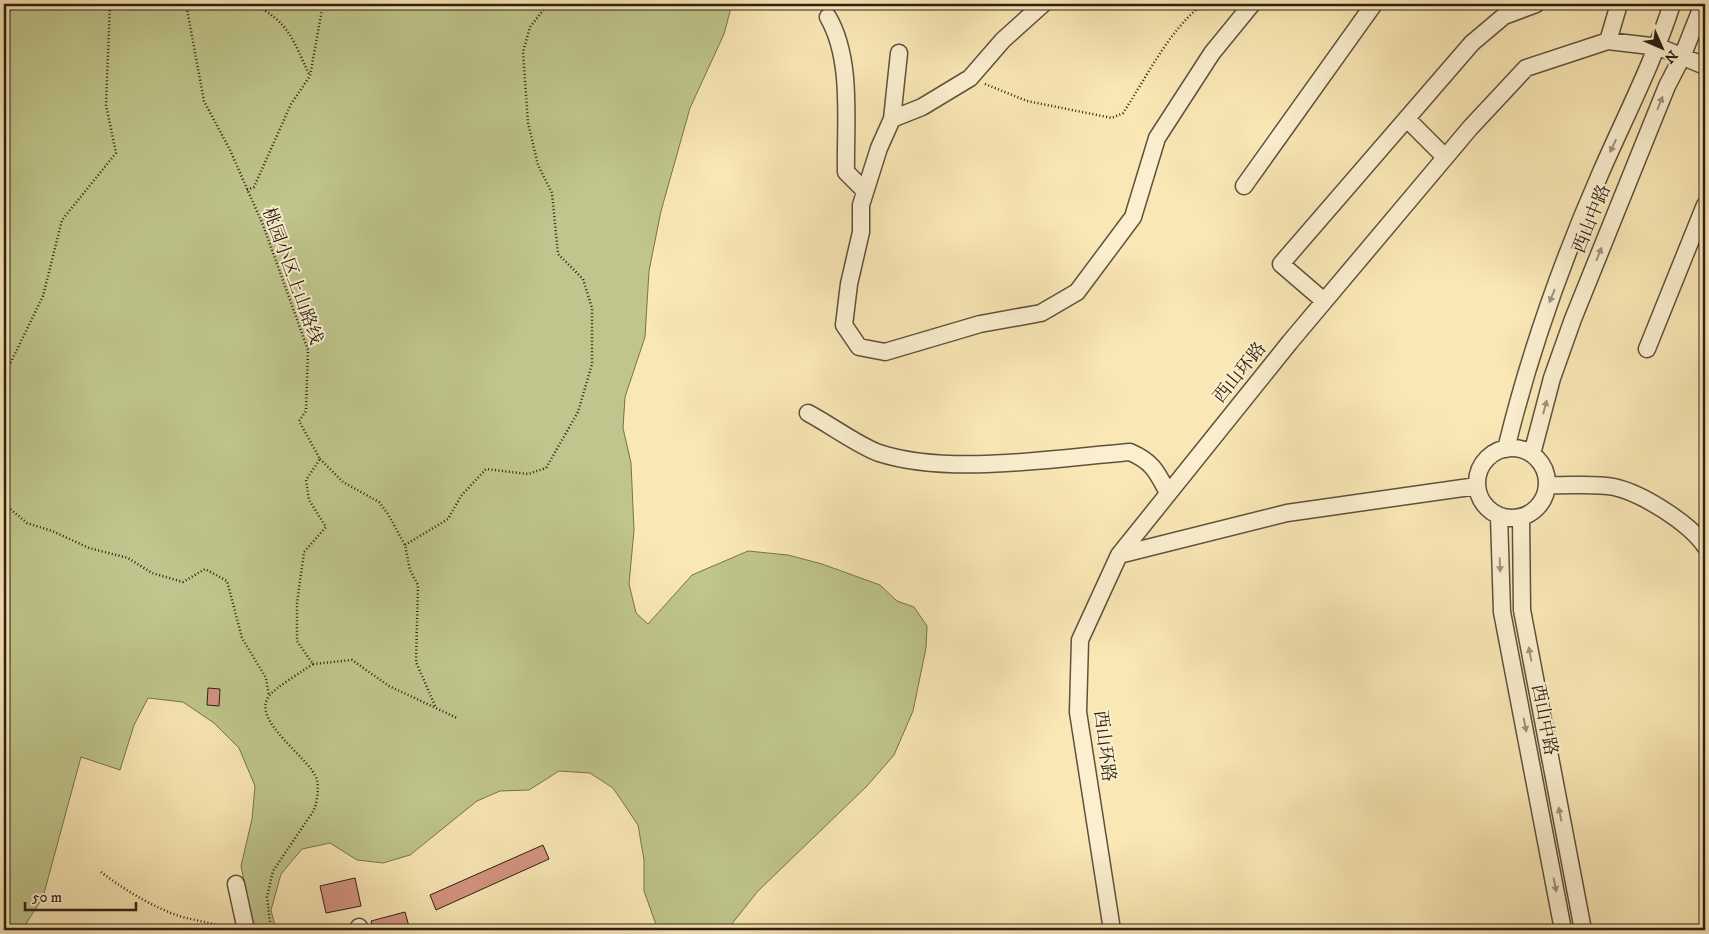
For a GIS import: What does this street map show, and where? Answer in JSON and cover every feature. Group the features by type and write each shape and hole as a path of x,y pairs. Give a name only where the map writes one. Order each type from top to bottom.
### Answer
{"street":[{"path":"892,119 922,107 970,78 1003,40 1043,4"},
{"path":"899,53 892,119 879,148 861,205 861,232 849,284 844,325 859,347 885,352 980,324 1041,313 1077,292 1133,217 1157,138 1212,53 1252,4"},
{"path":"1244,186 1374,4"},
{"path":"1324,301 1281,264 1472,43 1504,16 1536,4"},
{"path":"1608,41 1619,4"},
{"name":"西山中路","path":"1506,448 1521,387 1544,317 1601,173 1658,47 1672,4"},
{"name":"西山中路","path":"1532,454 1552,378 1573,319 1667,86 1682,56 1703,4"},
{"path":"828,17 836,31 844,60 846,172 865,191"},
{"name":"西山环路","path":"1112,930 1078,703 1080,640 1119,555 1324,301 1445,156 1526,68 1608,41 1658,47 1705,66"},
{"path":"1406,119 1445,156"},
{"path":"1647,349 1705,205"},
{"path":"808,413 876,452 899,458 948,464 1130,452 1145,458 1155,468 1168,493"},
{"path":"1506,448 1516,448 1532,454 1543,465 1547,475 1548,485 1542,504 1521,518 1499,516 1486,507 1480,497 1477,486 1478,476 1485,462 1496,452 1506,448"},
{"path":"1548,485 1614,487 1662,508 1699,538 1705,546"},
{"path":"1119,555 1287,513 1477,486"},
{"name":"西山中路","path":"1499,516 1502,612 1563,930"},
{"name":"西山中路","path":"1521,518 1522,610 1584,930"},
{"path":"236,884 246,930"}],"path":[{"path":"4,371 10,364 42,296 62,220 116,153 106,105 110,4"},
{"name":"桃园小区上山路线","path":"186,4 204,101 230,150 263,225 308,350 306,411 299,421 320,459"},
{"path":"253,4 266,10 287,27 310,76"},
{"path":"247,190 254,188 291,104 310,76 323,4"},
{"path":"405,545 448,520 461,496 486,469 528,474 546,468 578,412 592,364 592,308 583,279 558,254 552,192 538,165 528,123 523,52 530,27 548,4"},
{"path":"970,78 1027,101 1112,118 1123,113 1170,40 1193,12 1203,4"},
{"path":"4,178 4,186"},
{"path":"313,664 297,640 297,603 304,552 326,526 309,500 306,480 320,459 343,482 379,502 405,545 410,570 418,584 416,662 436,708"},
{"path":"4,501 9,508 27,523 52,531 89,548 128,558 152,572 183,582 205,569 227,581 242,638 266,678 269,696 266,706 272,725 316,778 317,799 314,810 273,871 267,896 271,930"},
{"path":"269,696 313,664 352,660 389,686 457,718"},
{"path":"101,872 120,886 172,913 219,924 230,930"}],"green space":[{"path":"4,4 732,4 724,34 690,108 661,211 649,271 645,337 625,397 623,428 631,463 634,530 629,584 636,613 648,624 692,575 748,551 788,555 822,564 880,585 897,601 914,607 927,626 926,648 913,711 894,755 867,786 758,891 727,930 658,930 644,891 644,860 638,825 613,788 590,773 559,771 529,790 500,791 477,801 410,855 383,863 357,860 330,843 302,849 281,874 271,910 276,930 254,930 241,866 252,819 255,786 239,748 214,723 183,702 148,698 134,725 120,770 81,757 43,897 22,930 4,930"}],"building":[{"path":"208,688 220,689 219,706 207,705"},
{"path":"543,845 549,859 436,910 430,895"},
{"path":"355,878 361,906 326,913 320,886"},
{"path":"405,912 410,930 374,930 371,921"}]}
